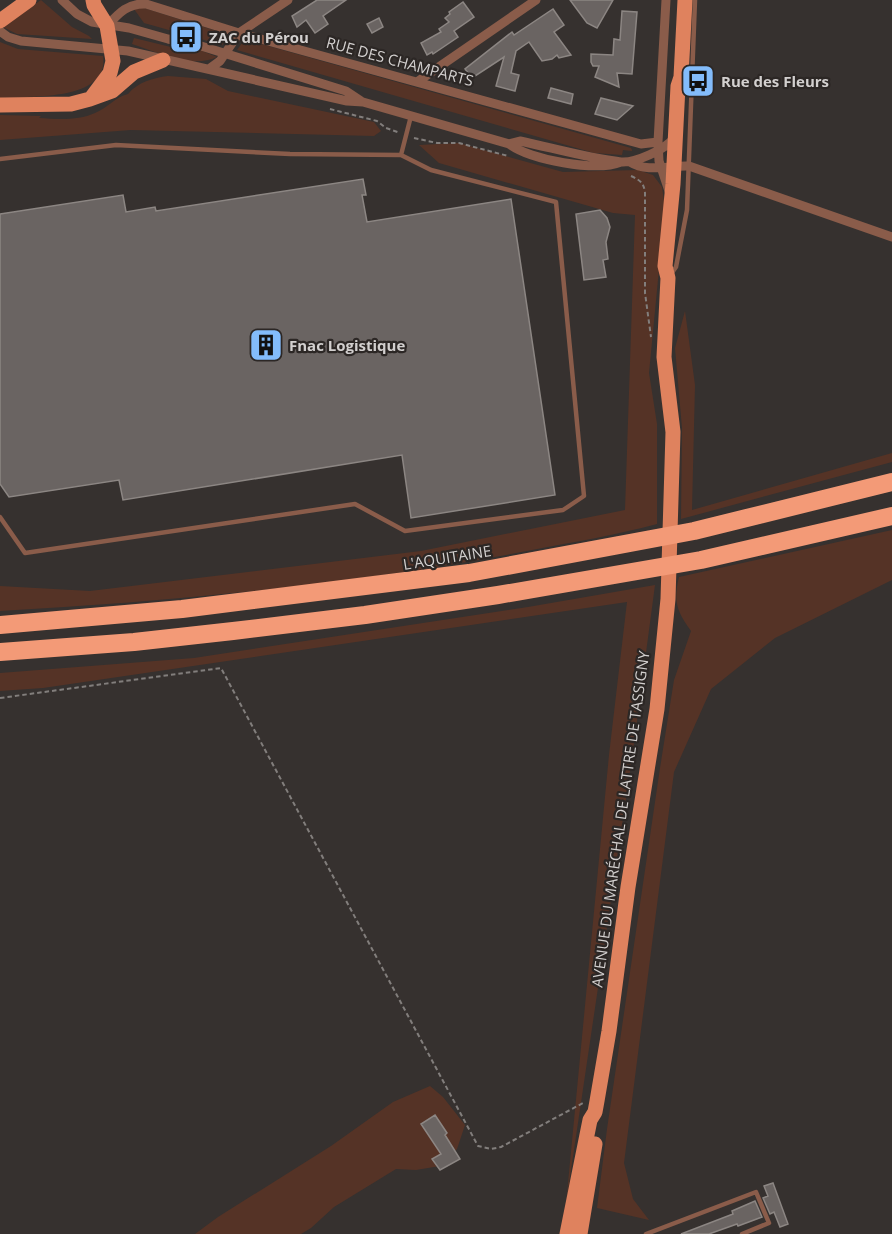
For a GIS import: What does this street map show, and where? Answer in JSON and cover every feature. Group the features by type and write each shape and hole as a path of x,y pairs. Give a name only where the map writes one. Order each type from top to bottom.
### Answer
{"highway":[{"name":"L'AQUITAINE","path":"0,625 183,609 469,573 694,531 892,482"},
{"path":"0,652 134,642 233,631 498,595 701,560 892,516"}],"main road":[{"path":"0,21 29,0"},
{"path":"90,99 110,73 113,61 107,26 93,0"},
{"name":"AVENUE DU MARÉCHAL DE LATTRE DE TASSIGNY","path":"668,278 673,266 675,136 685,0"},
{"path":"0,105 71,104 90,99 112,91 134,72 163,60"},
{"name":"AVENUE DU MARÉCHAL DE LATTRE DE TASSIGNY","path":"567,1234 590,1120 596,1106 609,1031 628,887 657,709 668,598 673,432 664,357 668,278 665,266 671,196 685,87 681,77"},
{"name":"AVENUE DU MARÉCHAL DE LATTRE DE TASSIGNY","path":"580,1234 598,1123 596,1106"}],"street":[{"path":"62,0 77,14 92,22 129,28 226,54 346,91 363,102"},
{"path":"209,69 220,62 239,33 288,0"},
{"path":"417,82 536,0"},
{"name":"AVENUE DU MARÉCHAL DE LATTRE DE TASSIGNY","path":"666,0 658,152 676,167"},
{"name":"RUE DES CHAMPARTS","path":"107,26 127,7 146,4 239,33 640,144 658,142"},
{"path":"0,31 21,42 112,49 347,101 363,102 509,144 519,151 567,163 612,165 625,162 658,152 670,144 675,136"},
{"path":"625,162 676,167 892,237"}],"lane":[{"path":"676,167 695,0"},
{"path":"401,155 411,116"},
{"path":"0,159 116,145 290,154 401,155 431,170 556,202 584,496 563,510 405,531 355,504 25,553 0,517"},
{"path":"646,1234 756,1192 768,1223 742,1234"}],"path":[{"path":"320,107 377,121 386,128 405,135 437,143 459,143 517,159"},
{"path":"0,698 221,668 478,1146 491,1149 501,1147 586,1101 596,1106"}],"shaded area":[{"path":"41,0 72,27 92,39 17,34 3,27"},
{"path":"141,7 226,34 229,39 222,45 144,23 134,9"},
{"path":"134,38 175,48 195,48 217,57 196,61 174,58 132,44"},
{"path":"247,40 631,148 632,151 623,150 622,155 594,153 237,50"},
{"path":"0,42 18,49 103,56 102,71 94,82 65,94 0,98"},
{"path":"168,76 206,79 228,91 374,122 381,131 374,136 131,130 0,140 0,115 41,116 39,118 53,119 88,116 151,79"},
{"path":"459,143 563,172 638,170 653,175 662,187 665,207 649,373 657,424 657,524 466,562 334,582 134,602 0,611 0,586 90,591 421,551 625,510 635,215 613,213 439,163 419,145"},
{"path":"685,311 695,385 692,510 892,453 892,462 681,519 682,428 675,348"},
{"path":"892,530 892,580 775,638 711,689 674,772 624,1163 633,1199 649,1220 597,1208 674,680 691,631 682,618 676,600 679,577"},
{"path":"655,585 632,758 566,1204 609,755 627,602 43,688 0,691 0,673 194,658 528,607"},
{"path":"430,1086 443,1097 465,1125 457,1149 440,1166 416,1170 396,1169 334,1207 301,1234 195,1234 331,1146 393,1102"}],"building":[{"path":"317,0 346,0 323,16 328,24 315,33 306,20 297,27 292,16"},
{"path":"570,0 613,0 597,28 587,23"},
{"path":"463,2 474,17 454,31 458,37 433,54 432,52 427,55 421,43 441,32 439,29 449,22 445,18 450,14 449,12"},
{"path":"553,9 564,25 554,32 571,55 559,58 557,55 552,59 542,61 529,42 516,51 511,73 519,75 515,91 496,86 504,57 472,78 465,69 512,32 514,35"},
{"path":"622,11 637,12 632,74 617,73 619,87 595,77 599,66 593,66 591,54 613,55 614,39 620,40"},
{"path":"379,18 383,27 372,33 367,24"},
{"path":"551,88 573,94 571,104 548,98"},
{"path":"601,98 633,106 617,120 595,114"},
{"name":"Fnac Logistique","path":"363,179 366,195 362,195 367,222 511,199 555,495 411,518 402,455 123,500 119,480 9,497 0,484 0,214 123,195 126,212 155,207 156,211"},
{"path":"600,210 607,218 610,227 606,242 608,259 603,260 606,277 584,280 576,214"},
{"path":"435,1115 460,1159 440,1170 432,1159 441,1154 421,1124"},
{"path":"773,1183 788,1224 780,1227 774,1212 770,1214 763,1198 768,1196 764,1186"},
{"path":"755,1201 762,1217 709,1234 681,1234 733,1214 732,1211"}],"place":[{"name":"ZAC du Pérou","path":"186,37"},
{"name":"Rue des Fleurs","path":"698,81"},
{"name":"Fnac Logistique","path":"266,345"}]}
